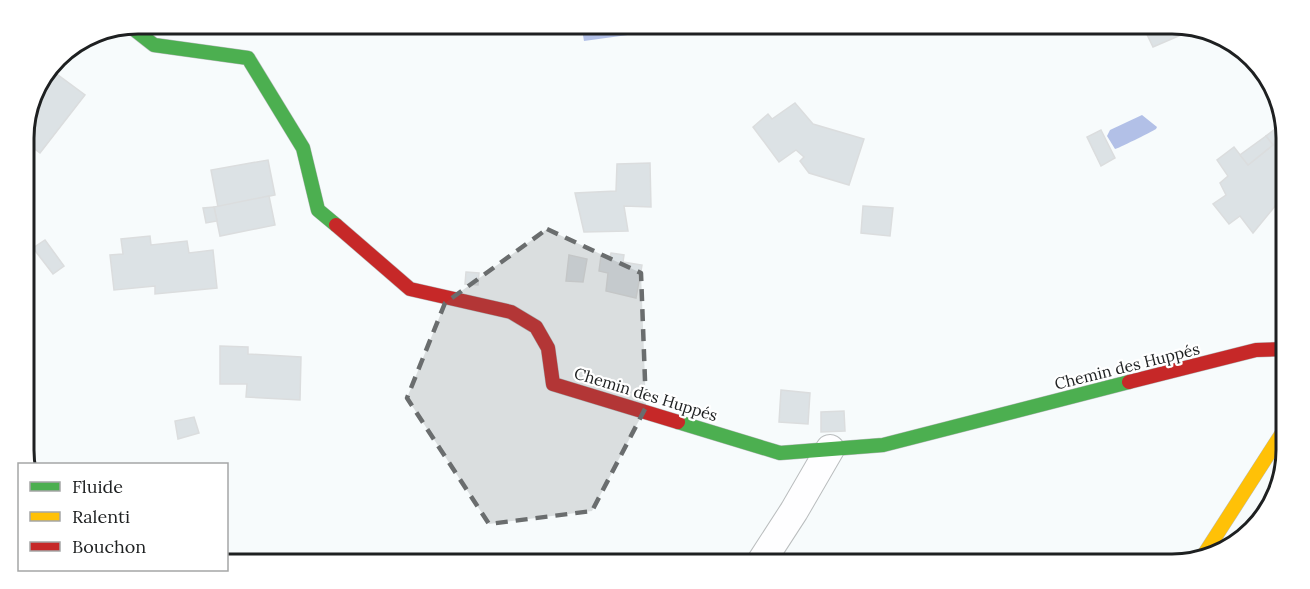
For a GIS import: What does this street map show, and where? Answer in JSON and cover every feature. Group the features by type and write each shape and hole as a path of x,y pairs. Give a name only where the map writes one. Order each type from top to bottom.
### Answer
{"street":[{"name":"Chemin des Huppés","path":"140,34 154,45 248,58 303,148 318,210 411,289 511,312 536,327 548,348 553,384 780,453 883,446 1256,350 1276,349"},
{"path":"1208,548 1276,443"},
{"path":"766,554 830,449"}],"highlighted area":[{"path":"547,229 641,273 646,407 592,511 489,524 407,398 445,303"}],"water":[{"path":"583,34 635,34 584,41"},
{"path":"1142,115 1157,127 1156,129 1115,149 1107,136 1110,130"}],"building":[{"path":"1147,34 1181,35 1153,47"},
{"path":"57,74 85,95 40,153 35,149 38,112 45,93"},
{"path":"795,103 813,124 864,139 849,185 809,173 800,161 804,157 796,150 779,162 753,127 768,114 772,119"},
{"path":"1275,129 1276,205 1253,233 1240,216 1229,224 1213,204 1226,195 1220,183 1228,176 1217,160 1234,147 1248,165 1273,145 1266,136"},
{"path":"1101,130 1115,158 1101,166 1087,137"},
{"path":"1266,136 1273,145 1248,165 1240,155"},
{"path":"268,160 275,195 218,207 211,170"},
{"path":"650,163 651,207 624,206 628,231 584,232 575,193 616,191 617,164"},
{"path":"269,196 275,225 220,236 214,207"},
{"path":"863,206 893,208 890,236 861,233"},
{"path":"214,207 217,221 206,223 203,208"},
{"path":"150,236 151,245 187,241 189,253 213,250 217,288 155,294 155,286 114,290 110,255 123,254 121,239"},
{"path":"45,240 64,266 53,274 35,250 35,247"},
{"path":"611,253 624,255 623,262 642,265 636,298 606,291 608,273 599,271 601,256 610,257"},
{"path":"569,255 587,259 583,282 566,281"},
{"path":"466,272 479,273 478,285 465,284"},
{"path":"220,346 248,347 248,354 301,357 300,400 246,397 247,384 220,384"},
{"path":"781,390 810,393 808,424 779,422"},
{"path":"844,411 845,431 821,432 821,412"},
{"path":"194,417 199,433 178,439 175,421"}],"traffic: fast":[{"path":"140,34 154,45 248,58 303,148 318,210 336,225"},
{"path":"678,422 780,453 883,445 1129,382"}],"traffic: slow":[{"path":"1208,548 1276,443"}],"traffic: jam":[{"path":"336,225 410,289 511,312 536,327 548,348 553,384 678,422"},
{"path":"1129,382 1256,350 1276,349"}]}
